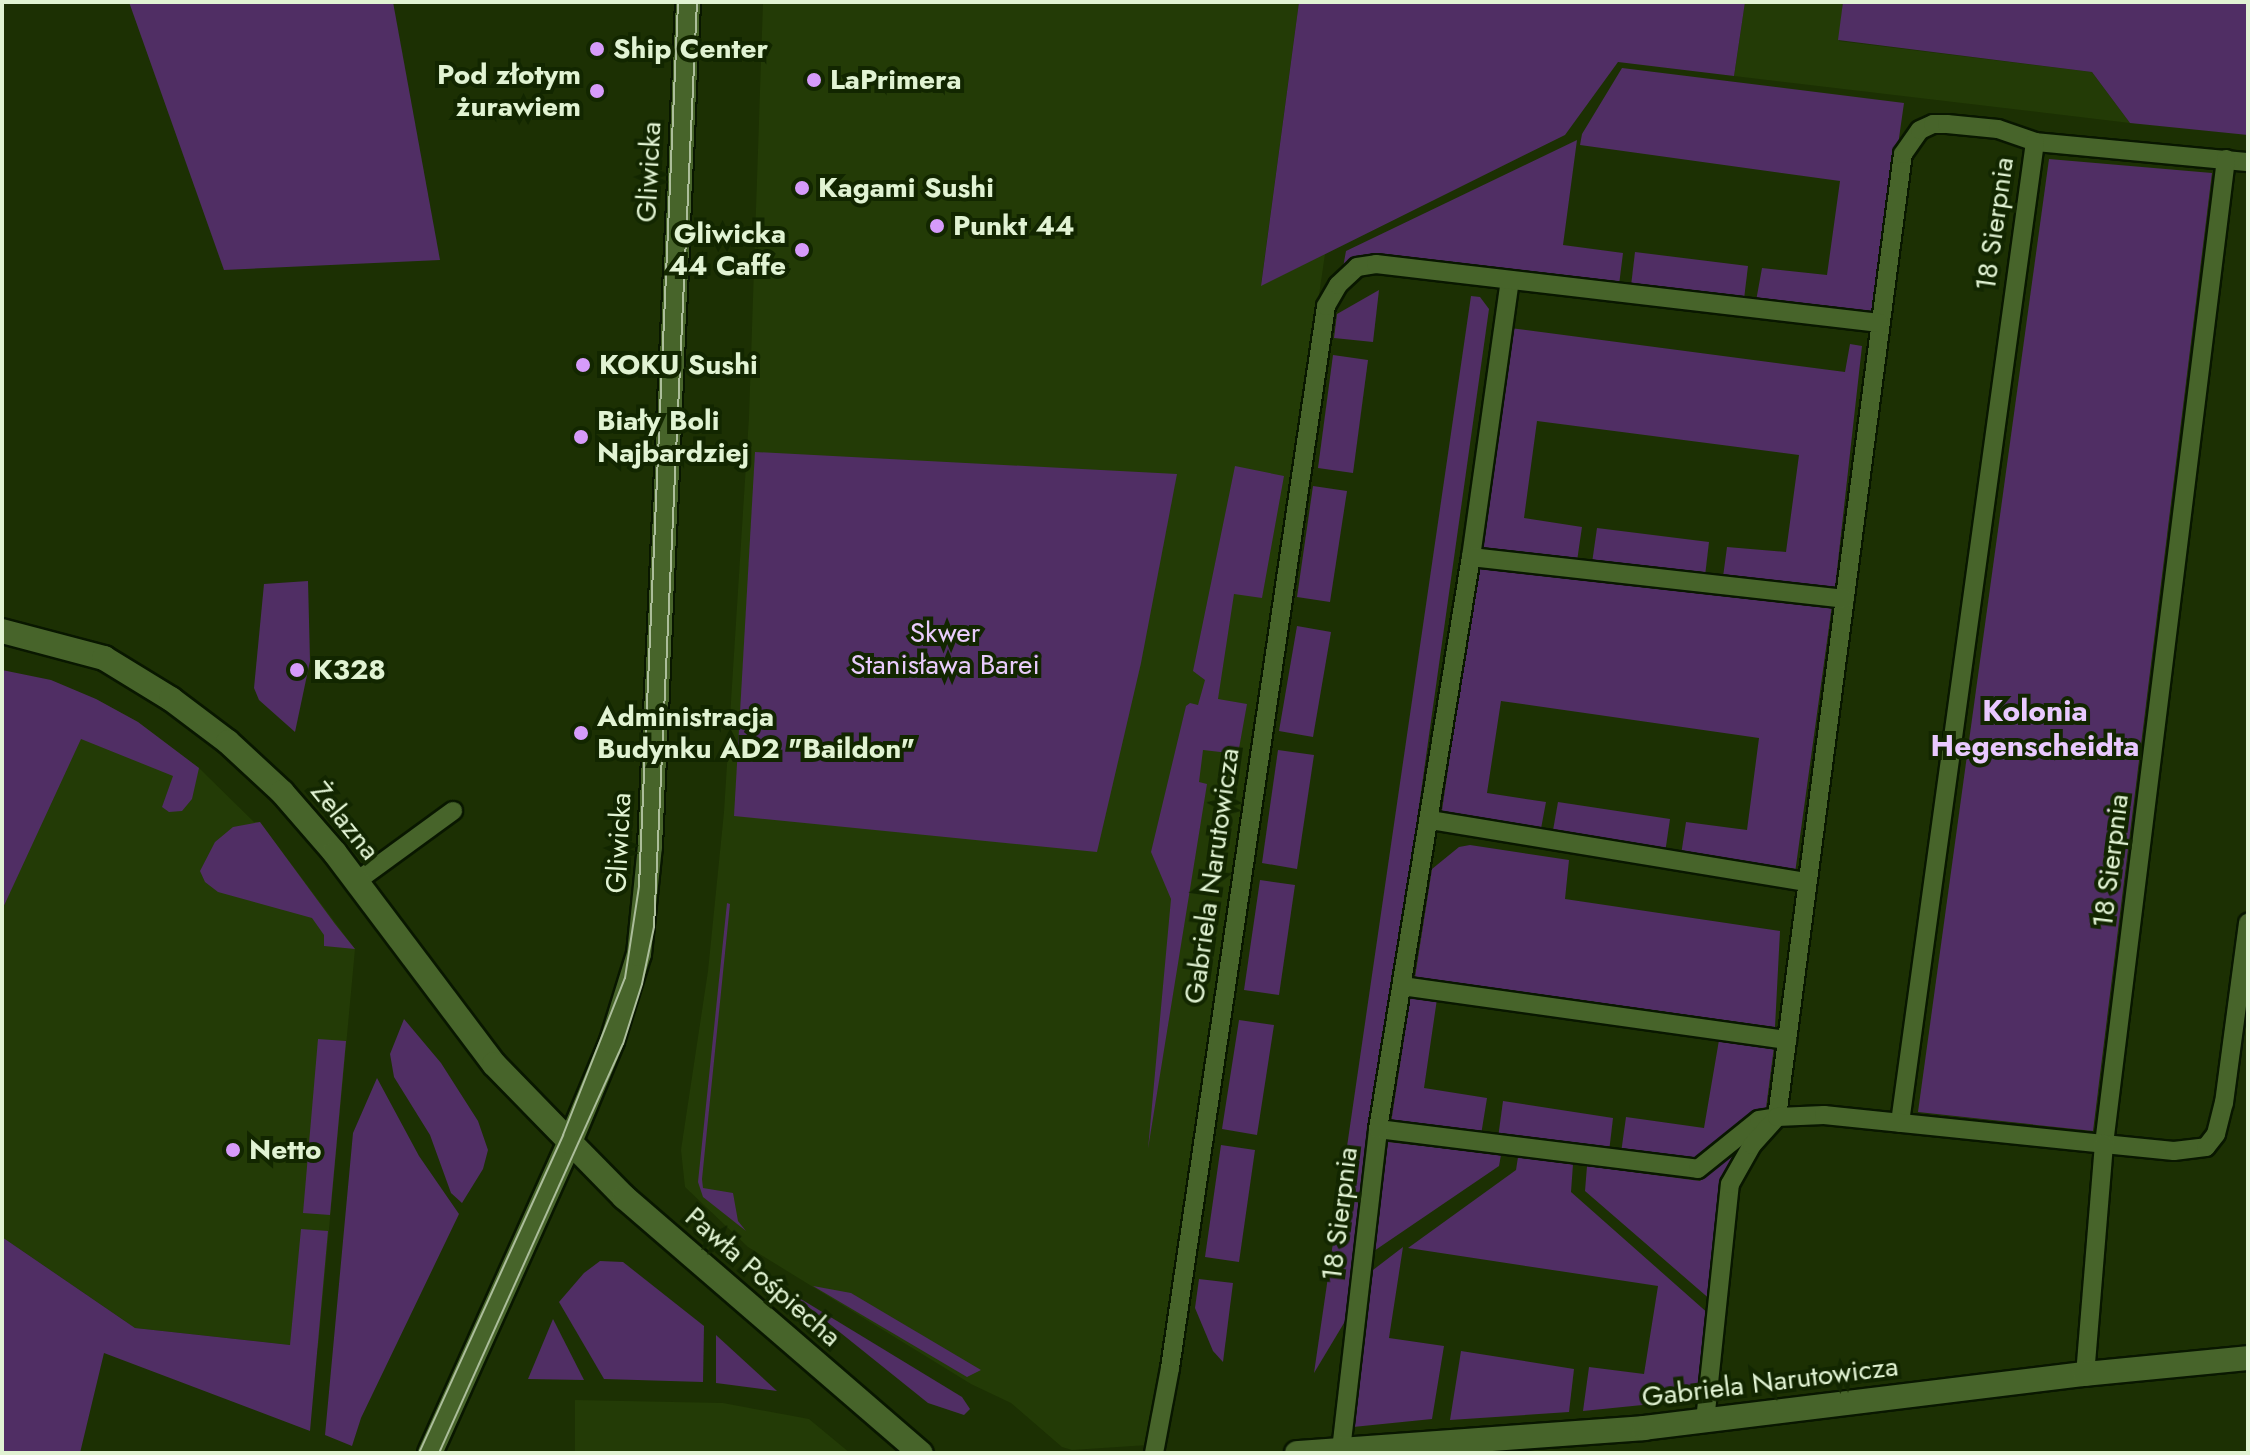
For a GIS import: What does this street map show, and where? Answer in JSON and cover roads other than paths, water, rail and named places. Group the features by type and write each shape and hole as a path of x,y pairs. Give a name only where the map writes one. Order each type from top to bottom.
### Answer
{"street":[{"name":"Gliwicka","path":"430,1453 570,1142 621,1012 644,920 688,2"},
{"name":"Żelazna","path":"2,631 104,658 171,699 228,742 282,792 357,881 494,1064 570,1142"},
{"name":"Pawła Pośpiecha","path":"570,1142 624,1197 921,1453"},
{"name":"Gabriela Narutowicza","path":"1297,1453 1453,1444 1705,1421 2085,1374 2248,1358"}],"lane":[{"name":"18 Sierpnia","path":"1777,1117 1903,154 1920,130 1933,124 1947,124 1998,129 2035,142 2248,162"},
{"name":"18 Sierpnia","path":"1900,1123 2035,142"},
{"name":"18 Sierpnia","path":"2085,1374 2104,1144 2226,159"},
{"name":"Gabriela Narutowicza","path":"1154,1453 1177,1324 1326,306 1338,285 1357,267 1376,264 1510,281"},
{"name":"18 Sierpnia","path":"1341,1450 1378,1129 1431,820 1510,281"},
{"path":"1510,281 1880,323"},
{"path":"1471,557 1845,599"},
{"path":"357,881 453,811"},
{"path":"1431,820 1807,882"},
{"path":"1378,1129 1698,1169 1759,1120 1777,1117 1824,1115 2174,1151 2206,1147 2216,1134 2224,1103 2248,923"},
{"path":"1402,986 1787,1040"},
{"path":"1705,1421 1730,1184 1752,1145 1777,1117"}],"tram line":[{"path":"419,1453 563,1135 625,978 639,886 678,2"},
{"path":"439,1453 623,1044 642,984 654,927 697,2"}],"place":[{"name":"Ship Center","path":"597,49"},
{"name":"LaPrimera","path":"814,80"},
{"name":"Pod złotym żurawiem","path":"597,91"},
{"name":"Kagami Sushi","path":"802,188"},
{"name":"Punkt 44","path":"937,226"},
{"name":"Gliwicka 44 Caffe","path":"802,250"},
{"name":"KOKU Sushi","path":"583,365"},
{"name":"Biały Boli Najbardziej","path":"581,437"},
{"name":"K328","path":"297,670"},
{"name":"Administracja Budynku AD2 \"Baildon\"","path":"581,733"},
{"name":"Netto","path":"233,1150"}],"district":[{"name":"Kolonia Hegenscheidta","path":"2035,728"}],"park label":[{"name":"Skwer Stanisława Barei","path":"945,649"}]}
